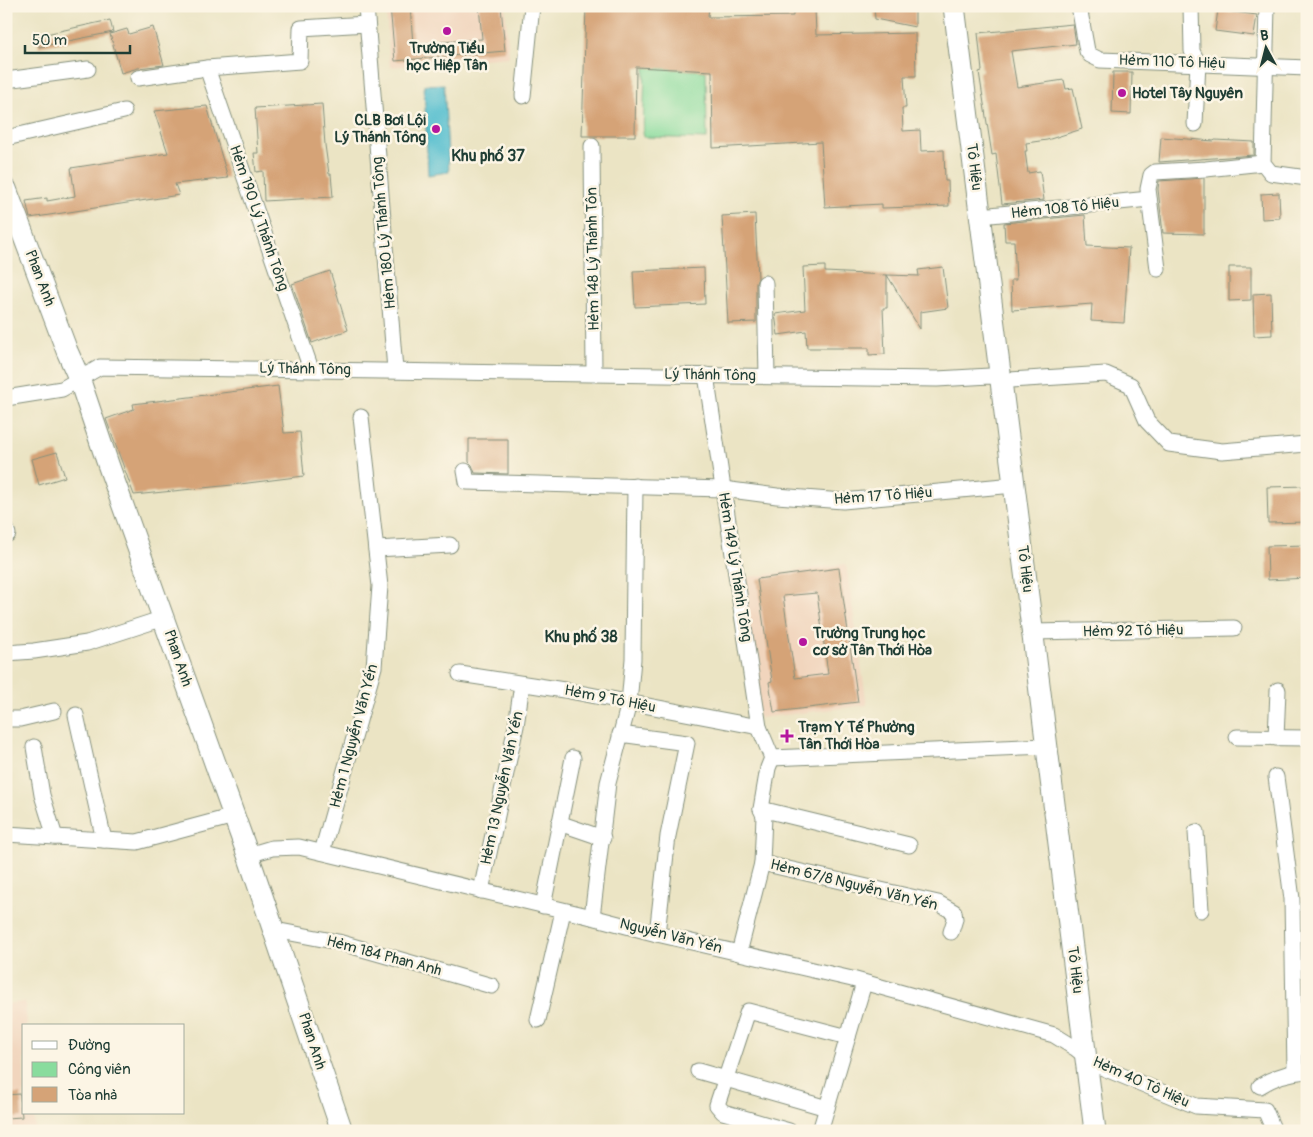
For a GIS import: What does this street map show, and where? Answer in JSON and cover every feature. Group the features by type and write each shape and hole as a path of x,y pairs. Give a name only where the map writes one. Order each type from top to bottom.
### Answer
{"street":[{"name":"Hẻm 180 Lý Thánh Tông","path":"366,6 395,370"},
{"path":"523,96 532,6"},
{"name":"Tô Hiệu","path":"954,6 1095,1131"},
{"name":"Hẻm 110 Tô Hiệu","path":"1079,6 1085,45 1090,55 1100,60 1307,68"},
{"path":"1191,6 1192,51 1198,63 1195,124"},
{"path":"1267,6 1263,163 1270,173 1307,178"},
{"path":"138,78 207,68 300,61 301,28 367,24"},
{"name":"Hẻm 190 Lý Thánh Tông","path":"207,68 311,369"},
{"path":"6,80 88,69"},
{"path":"6,138 124,110"},
{"name":"Hẻm 148 Lý Thánh Tôn","path":"592,146 594,373"},
{"path":"1158,269 1148,200 1151,175 1155,172 1206,170 1263,163"},
{"name":"Phan Anh","path":"6,189 79,378 275,930 342,1131"},
{"name":"Hẻm 108 Tô Hiệu","path":"981,216 1148,200"},
{"path":"765,283 767,376"},
{"name":"Lý Thánh Tông","path":"6,398 62,388 100,367 937,379 990,376 1010,380 1106,374 1131,385 1147,421 1169,444 1222,451 1307,444"},
{"name":"Hẻm 149 Lý Thánh Tông","path":"706,375 759,727 772,758"},
{"name":"Hẻm 1 Nguyễn Văn Yến","path":"322,852 374,667 380,586 362,417"},
{"name":"Hẻm 17 Tô Hiệu","path":"465,472 467,482 723,489 777,496 843,501 1014,485"},
{"path":"592,917 603,838 608,783 629,703 633,650 635,486"},
{"path":"376,549 450,545"},
{"path":"6,652 34,651 87,643 164,618"},
{"name":"Hẻm 92 Tô Hiệu","path":"1033,632 1234,628"},
{"name":"Hẻm 9 Tô Hiệu","path":"460,674 759,727"},
{"name":"Hẻm 13 Nguyễn Văn Yến","path":"481,891 516,726 522,684"},
{"path":"1276,738 1278,690"},
{"path":"6,719 20,719 54,711"},
{"path":"76,715 104,840"},
{"path":"620,734 687,743 668,836 657,934"},
{"path":"1237,737 1307,738"},
{"path":"34,746 42,795 55,837"},
{"path":"739,953 762,863 764,816 760,809 768,768 772,758 1047,746"},
{"path":"542,906 573,758"},
{"path":"1260,1086 1271,1079 1301,1071 1292,898 1276,777"},
{"path":"760,809 908,845"},
{"path":"6,834 137,842 234,816"},
{"path":"559,824 603,838"},
{"path":"1196,832 1200,910"},
{"name":"Nguyễn Văn Yến","path":"248,855 285,847 299,847 592,917 864,983 1054,1035 1086,1057"},
{"name":"Hẻm 67/8 Nguyễn Văn Yến","path":"762,863 938,903 954,912 955,919 951,932"},
{"path":"538,1020 563,911"},
{"name":"Hẻm 184 Phan Anh","path":"275,930 338,942 492,986"},
{"path":"820,1131 864,983"},
{"path":"789,1131 723,1112 717,1105 748,1010 848,1037"},
{"name":"Hẻm 40 Tô Hiệu","path":"1086,1057 1096,1065 1196,1106 1265,1110 1274,1131"},
{"path":"698,1071 827,1108"}],"shaded area":[{"name":"Trường Tiểu học Hiệp Tân","path":"386,6 505,6 509,57 390,67"},
{"name":"Trường Trung học cơ sở Tân Thới Hòa","path":"846,564 867,705 759,718 741,578"},
{"path":"25,1002 27,1024 22,1024 22,1114 34,1114 35,1131 6,1131 6,1004"}],"green space":[{"path":"645,67 706,71 707,139 643,137"}],"water":[{"name":"CLB Bơi Lội Lý Thánh Tông","path":"444,84 449,172 428,175 424,85"}],"building":[{"name":"Trường Tiểu học Hiệp Tân","path":"390,6 410,6 413,44 482,39 479,6 501,6 505,51 395,61"},
{"path":"586,6 709,6 708,17 793,16 793,9 815,8 816,35 915,33 916,76 904,76 906,108 902,108 903,131 920,130 921,151 944,150 945,181 948,181 949,206 882,208 882,204 825,207 821,142 713,148 712,71 636,67 635,136 582,136"},
{"path":"874,6 915,6 915,27 875,19"},
{"path":"1218,10 1257,15 1254,36 1215,31"},
{"path":"110,20 113,32 39,47 37,36"},
{"path":"1073,24 1076,44 1011,51 1017,87 1064,80 1066,89 1073,88 1082,129 1047,140 1026,143 1027,151 1025,151 1028,173 1040,171 1044,200 1002,204 996,154 992,155 979,72 982,71 978,33"},
{"path":"153,27 164,65 138,68 121,73 110,34 127,29 129,34"},
{"name":"Hotel Tây Nguyên","path":"1113,72 1132,72 1131,114 1112,113"},
{"path":"322,104 325,145 329,174 331,174 333,197 264,201 263,171 256,172 254,153 258,153 255,108"},
{"path":"207,106 228,178 175,184 179,195 30,218 26,201 47,198 47,201 75,196 71,168 168,153 154,111"},
{"path":"1161,137 1254,142 1254,155 1159,162"},
{"path":"1204,178 1204,234 1163,233 1158,189 1159,181"},
{"path":"1279,193 1280,218 1262,219 1261,194"},
{"path":"755,214 758,278 756,283 756,322 728,323 722,216"},
{"path":"1085,215 1087,246 1129,248 1124,323 1091,321 1092,304 1012,310 1011,280 1016,280 1014,241 1005,241 1004,223"},
{"path":"825,266 825,272 887,275 887,308 883,308 885,354 869,355 869,348 807,348 806,331 778,335 775,314 805,310 803,267"},
{"path":"943,267 948,308 920,312 920,329 887,275 919,276 918,270"},
{"path":"1229,267 1251,267 1251,300 1229,301"},
{"path":"704,268 705,304 635,307 633,271"},
{"path":"330,271 348,330 312,343 292,284"},
{"path":"1271,293 1272,335 1254,336 1253,294"},
{"path":"278,386 284,433 300,432 304,476 134,495 106,419 134,409 133,404"},
{"path":"469,439 508,439 508,474 475,473 469,462"},
{"path":"57,452 65,477 39,485 32,459"},
{"path":"1307,486 1307,522 1268,523 1267,487"},
{"path":"1307,545 1307,578 1268,580 1267,546"},
{"path":"839,568 858,702 774,712 769,682 772,681 757,579","holes":["817,593 828,674 795,678 783,596"]},
{"path":"20,1094 22,1117 6,1118 6,1095"}],"place":[{"name":"Trường Tiểu học Hiệp Tân","path":"447,31"},
{"name":"Hotel Tây Nguyên","path":"1122,93"},
{"name":"CLB Bơi Lội Lý Thánh Tông","path":"436,129"},
{"name":"Trường Trung học cơ sở Tân Thới Hòa","path":"803,642"},
{"name":"Trạm Y Tế Phường Tân Thới Hòa","path":"787,736"}],"district":[{"name":"Khu phố 37","path":"488,156"},
{"name":"Khu phố 38","path":"581,637"}]}
